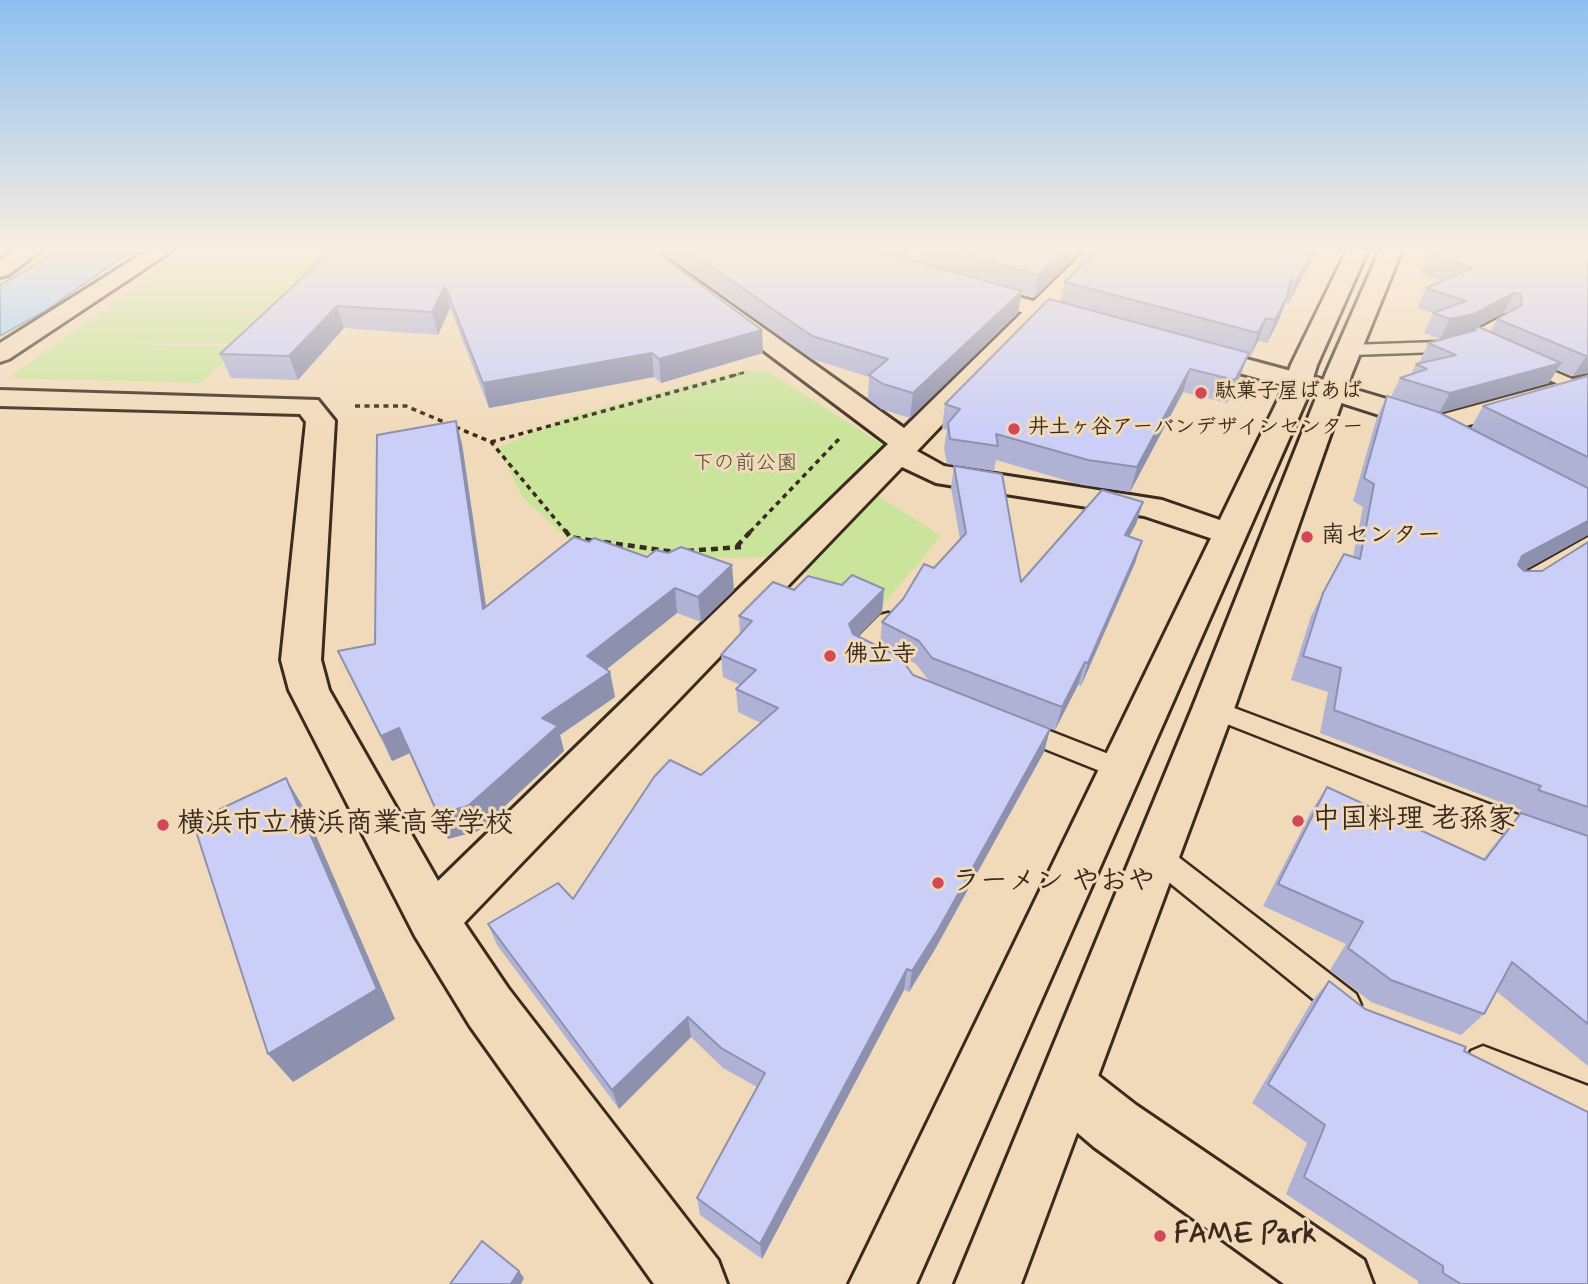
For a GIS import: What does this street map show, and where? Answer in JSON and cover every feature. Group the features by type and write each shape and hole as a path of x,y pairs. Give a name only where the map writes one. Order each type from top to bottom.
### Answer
{"street":[{"path":"0,354 69,310"},
{"path":"722,310 791,360 936,474 1150,508 1228,534"},
{"path":"433,920 1038,310 1115,331"},
{"path":"988,1284 1154,853 1213,709 1328,374 1344,310"},
{"path":"882,1284 1228,534 1328,374 1361,310"},
{"path":"1166,345 1328,374 1473,442"},
{"path":"1438,425 1581,384"},
{"path":"0,398 148,404 308,406 321,421 301,660 309,690 433,920 489,1007 694,1284"},
{"path":"1066,1086 1115,1126 1340,1284"}],"lane":[{"path":"1328,374 1470,340 1505,319"},
{"path":"1470,340 1581,384"},
{"path":"1516,587 1588,543"},
{"path":"888,620 861,648 895,666"},
{"path":"1213,709 1484,816 1560,842"},
{"path":"991,717 1120,769"},
{"path":"1154,853 1359,1016 1372,1021"},
{"path":"1461,1055 1588,1103"}],"path":[{"path":"491,442 791,360"},
{"path":"308,406 406,406 491,442 570,537 673,552 808,541"},
{"path":"737,547 839,440 829,432"}],"green space":[{"path":"102,311 275,313 243,344 109,343 240,347 201,383 9,378"},
{"name":"下の前公園","path":"744,370 769,372 885,446 849,477 941,536 883,605 770,557 683,559 571,542 523,498 498,448 564,418"}],"water":[{"path":"0,310 47,310 45,311 0,336"}],"building":[{"path":"267,310 333,310 289,356 220,354"},
{"path":"399,310 433,310 432,312"},
{"path":"454,310 735,310 762,330 659,359 652,353 483,383"},
{"path":"774,310 1002,310 913,393 883,384 869,375 888,359 812,336"},
{"path":"1038,310 1089,310 1249,353 1235,380 1190,369 1137,467 1088,460 996,434 998,446 950,439 948,423 960,409 945,404"},
{"path":"1171,310 1280,310 1275,320 1266,318 1258,333"},
{"path":"1441,310 1482,310 1450,319 1433,313"},
{"path":"1513,310 1588,310 1588,355 1586,356 1497,319"},
{"path":"1479,327 1561,363 1450,393 1400,378 1427,369 1416,364 1456,355 1428,343"},
{"path":"1588,376 1588,457 1483,406"},
{"path":"1387,396 1438,412 1588,488 1588,521 1522,556 1518,565 1524,571 1542,571 1588,542 1588,807 1538,790 1541,786 1334,710 1341,668 1303,656 1323,593 1344,554 1360,559 1374,484 1364,478"},
{"path":"456,421 483,609 574,537 589,542 594,538 647,557 656,550 668,553 681,547 732,565 698,597 675,588 587,656 610,672 542,718 558,726 468,806 438,814 399,728 381,736 338,651 375,644 377,435"},
{"path":"954,466 1002,474 1021,582 1102,490 1143,502 1125,535 1142,541 1088,663 1085,662 1062,707 932,658 919,641 882,622 903,599 924,564 934,568 966,533"},
{"path":"852,575 884,589 849,624 853,634 900,657 913,675 1050,729 938,930 912,971 907,969 760,1244 697,1198 765,1073 721,1048 688,1017 612,1090 488,924 558,883 573,899 654,777 670,760 701,775 778,708 736,689 756,670 721,655 752,621 739,616 773,582 794,590 808,576 842,585"},
{"path":"286,778 377,989 268,1054 193,822"},
{"path":"1327,787 1485,860 1521,813 1588,836 1588,1024 1512,962 1484,1014 1391,980 1348,948 1363,922 1278,884"},
{"path":"1329,981 1365,1009 1466,1047 1464,1051 1588,1112 1588,1284 1461,1284 1443,1273 1443,1266 1304,1177 1325,1125 1268,1084"},
{"path":"482,1241 519,1271 511,1284 450,1284"}],"place":[{"name":"駄菓子屋ばあば","path":"1201,393"},
{"name":"井土ヶ谷アーバンデザインセンター","path":"1014,429"},
{"name":"南センター","path":"1307,537"},
{"name":"佛立寺","path":"830,656"},
{"name":"中国料理 老孫家","path":"1298,821"},
{"name":"横浜市立横浜商業高等学校","path":"163,825"},
{"name":"ラーメン やおや","path":"938,883"},
{"name":"FAME Park","path":"1160,1236"}]}
